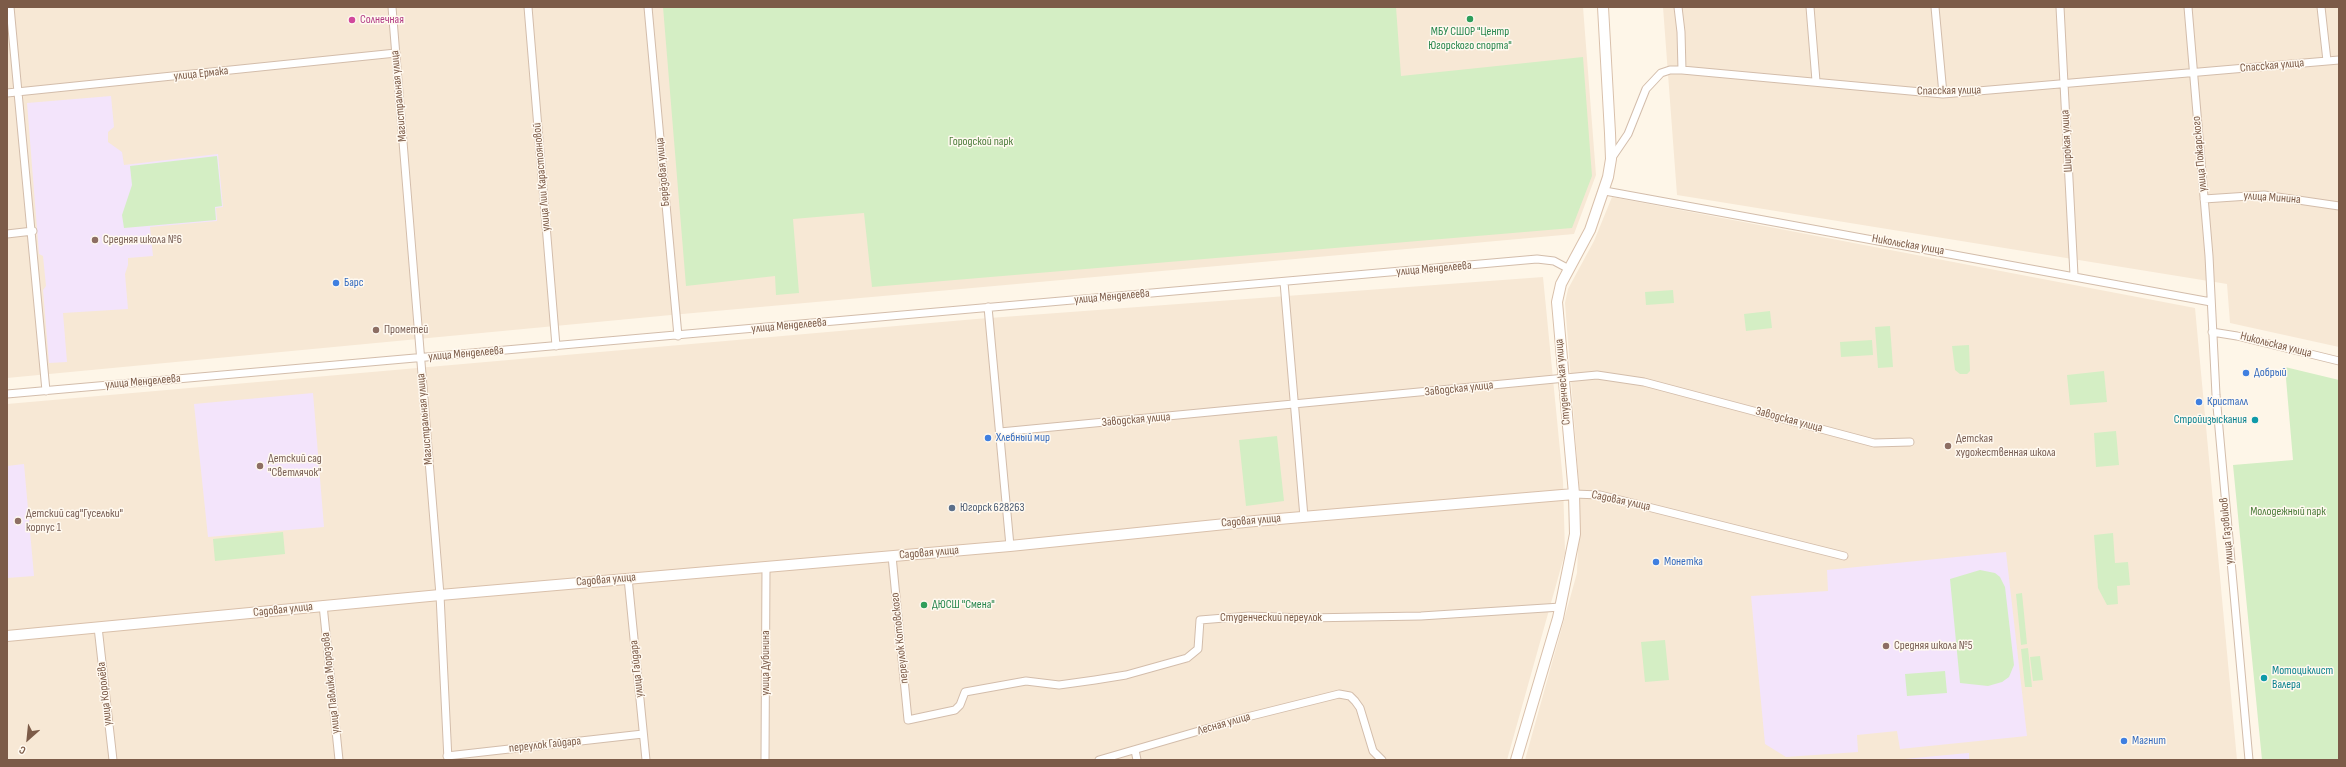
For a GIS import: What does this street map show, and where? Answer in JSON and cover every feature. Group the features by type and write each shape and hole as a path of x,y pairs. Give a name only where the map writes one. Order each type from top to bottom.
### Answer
{"street":[{"path":"10,7 33,231 46,391"},
{"name":"Магистральная улица","path":"392,7 440,595 447,758"},
{"name":"улица Лии Карастояновой","path":"528,7 556,346"},
{"name":"Берёзовая улица","path":"648,7 678,336"},
{"name":"Студенческая улица","path":"1516,760 1561,607 1575,534 1574,494 1557,302 1560,284 1590,230 1605,191 1611,159 1603,7"},
{"path":"1678,7 1681,32 1682,70"},
{"path":"1810,7 1816,81"},
{"path":"1936,7 1943,94"},
{"name":"Широкая улица","path":"2060,7 2074,275"},
{"name":"улица Пожарского","path":"2188,7 2211,302"},
{"path":"2321,7 2327,61"},
{"name":"улица Ермака","path":"7,93 396,53"},
{"name":"Спасская улица","path":"1611,159 1628,134 1646,89 1652,80 1661,74 1682,70 1816,81 1943,94 2064,85 2339,60"},
{"name":"Никольская улица","path":"1605,191 2074,275 2211,302"},
{"name":"улица Минина","path":"2204,199 2264,195 2339,206"},
{"path":"7,234 33,231"},
{"name":"улица Менделеева","path":"7,394 678,336 988,307 1537,259 1554,261 1569,268"},
{"path":"1284,282 1304,517"},
{"name":"улица Газовиков","path":"2211,302 2225,508 2249,760"},
{"path":"988,307 1010,546"},
{"name":"Никольская улица","path":"2212,332 2237,336 2339,361"},
{"name":"Заводская улица","path":"1000,432 1596,376 1627,379 1874,444 1910,442"},
{"name":"Садовая улица","path":"7,636 440,595 1010,546 1304,517 1574,494 1600,494 1844,556"},
{"name":"переулок Котовского","path":"892,556 908,720"},
{"name":"улица Дубинина","path":"765,760 766,567"},
{"name":"улица Гайдара","path":"628,578 646,760"},
{"name":"улица Павлика Морозова","path":"323,606 339,760"},
{"name":"Студенческий переулок","path":"908,720 955,710 960,704 965,692 1026,682 1059,685 1095,680 1126,675 1187,658 1198,649 1200,620 1249,616 1305,618 1421,616 1561,607"},
{"name":"улица Королёва","path":"98,627 112,760"},
{"name":"Лесная улица","path":"1099,760 1330,695 1343,694 1350,696 1360,708 1373,752 1379,759"},
{"name":"переулок Гайдара","path":"447,758 643,734"},
{"path":"1135,750 1138,760"}],"shaded area":[{"path":"7,7 1583,7 1596,175 1574,234 671,315 7,378"},
{"path":"1663,7 2339,7 2339,347 2230,323 2227,284 1677,195"},
{"name":"Средняя школа №6","path":"111,96 114,127 108,132 108,142 122,152 124,165 218,154 223,207 216,208 217,221 150,227 153,256 128,258 128,265 125,274 128,309 63,313 67,362 49,363 43,290 46,286 43,256 39,254 27,103"},
{"path":"1612,197 2195,308 2237,760 1525,760 1577,573 1580,498 1565,303 1568,289 1594,241"},
{"path":"1543,277 1563,481 1565,553 1507,760 7,760 7,404 976,319"},
{"name":"Детский сад \"Светлячок\"","path":"313,393 324,527 208,537 194,404"},
{"name":"Детский сад\"Гусельки\" корпус 1","path":"24,464 34,576 7,578 7,466"},
{"name":"Средняя школа №5","path":"2006,552 2027,736 1900,749 1897,731 1857,735 1858,752 1786,757 1765,744 1751,596 1828,591 1827,570"},
{"path":"1968,753 1969,760 1894,760"}],"green space":[{"name":"Городской парк","path":"663,7 1396,7 1401,76 1583,57 1592,176 1572,228 872,287 864,213 793,219 799,293 776,295 775,276 686,286"},
{"path":"217,156 222,206 215,207 216,220 124,228 122,215 132,185 130,166"},
{"path":"1673,290 1674,303 1646,305 1645,292"},
{"path":"1770,311 1772,328 1746,331 1744,314"},
{"path":"1890,326 1893,367 1878,368 1875,327"},
{"path":"1872,340 1873,355 1841,357 1840,342"},
{"path":"1969,345 1970,371 1967,374 1960,374 1955,370 1952,346"},
{"name":"Молодежный парк","path":"2285,367 2339,380 2339,760 2262,760 2233,465 2293,460"},
{"path":"2104,371 2107,402 2070,405 2067,375"},
{"path":"2116,431 2119,465 2096,467 2094,433"},
{"path":"1277,436 1284,501 1246,506 1239,440"},
{"path":"283,532 285,554 215,561 213,539"},
{"path":"2113,533 2115,563 2128,562 2130,585 2117,586 2118,604 2107,605 2098,588 2094,535"},
{"path":"1980,570 1995,573 2000,577 2005,587 2014,665 2009,677 2002,682 1988,686 1960,683 1950,579"},
{"path":"2022,593 2027,644 2021,645 2016,594"},
{"path":"1665,640 1669,680 1645,682 1641,642"},
{"path":"2028,648 2032,687 2025,687 2021,649"},
{"path":"2040,656 2043,680 2033,681 2030,657"},
{"path":"1945,671 1947,693 1907,696 1905,674"}],"place":[{"name":"МБУ СШОР \"Центр Югорского спорта\"","path":"1470,19"},
{"name":"Солнечная","path":"352,20"},
{"name":"Средняя школа №6","path":"95,240"},
{"name":"Барс","path":"336,283"},
{"name":"Прометей","path":"376,330"},
{"name":"Добрый","path":"2246,373"},
{"name":"Кристалл","path":"2199,402"},
{"name":"Стройизыскания","path":"2255,420"},
{"name":"Хлебный мир","path":"988,438"},
{"name":"Детская художественная школа","path":"1948,446"},
{"name":"Детский сад \"Светлячок\"","path":"260,466"},
{"name":"Югорск 628263","path":"952,508"},
{"name":"Детский сад\"Гусельки\" корпус 1","path":"18,521"},
{"name":"Монетка","path":"1656,562"},
{"name":"ДЮСШ \"Смена\"","path":"924,605"},
{"name":"Средняя школа №5","path":"1886,646"},
{"name":"Мотоциклист Валера","path":"2264,678"},
{"name":"Магнит","path":"2124,741"}]}
